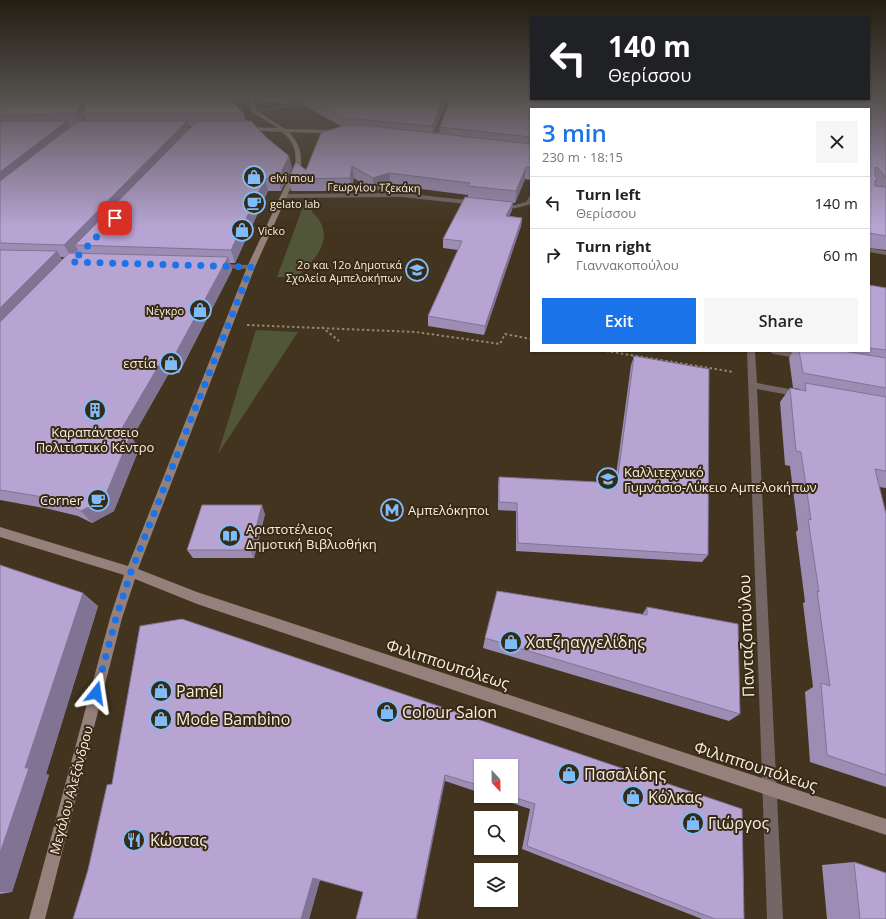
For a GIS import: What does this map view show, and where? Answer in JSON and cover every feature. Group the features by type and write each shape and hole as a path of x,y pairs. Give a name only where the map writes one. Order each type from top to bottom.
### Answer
{"main road":[{"name":"Μεγάλου Αλεξάνδρου","path":"37,919 116,618 131,572 251,267 295,172 300,157 294,141"},
{"path":"434,141 441,142"},
{"name":"Φιλιππουπόλεως","path":"0,532 131,572 197,598 886,827"}],"street":[{"name":"Γεωργίου Τζεκάκη","path":"283,196 402,196 479,204"},
{"path":"494,205 521,207 528,203 530,200"},
{"path":"870,250 886,253"},
{"path":"212,266 251,267"},
{"name":"Πανταζοπούλου","path":"751,352 775,919"},
{"path":"779,352 810,357"},
{"path":"752,380 807,395"}],"path":[{"path":"229,325 321,327 416,332 500,344 505,334 530,339"},
{"path":"321,327 339,341"},
{"path":"611,352 752,380"}],"green space":[{"path":"304,204 315,204 312,212 320,221 324,239 317,255 296,277 277,277"},
{"path":"256,330 298,332 218,454"}],"building":[{"path":"0,141 41,141 0,172"},
{"path":"52,141 167,141 64,245 0,243 0,181"},
{"path":"177,141 271,141 289,156 278,179 265,179 231,250 75,245"},
{"path":"318,141 503,141 530,144 530,168 526,167 516,191 468,186 470,183 389,173 373,178 352,166 350,178 288,179 296,162 306,170"},
{"path":"870,141 886,141 886,178 877,167 875,168 875,176 878,179 875,181 875,186 886,187 886,236 870,233"},
{"path":"465,197 513,202 506,216 522,218 485,326 428,316 462,241 443,239"},
{"path":"0,250 57,251 0,308"},
{"path":"69,253 228,257 172,360 162,360 118,435 130,436 104,499 81,511 66,504 37,496 0,490 0,322"},
{"path":"870,285 886,288 886,350 870,348"},
{"path":"799,352 849,352 886,358 886,388 803,373"},
{"path":"634,356 709,369 708,555 518,543 517,503 499,502 499,477 617,483"},
{"path":"805,383 886,397 886,471 875,469 886,514 886,775 827,755 821,683 830,686 817,591 819,592 808,519 811,520 801,452 796,451 790,388 806,391"},
{"name":"Αριστοτέλειος Δημοτική Βιβλιοθήκη","path":"202,505 262,505 250,550 187,550"},
{"path":"0,565 83,593 25,768 29,768 0,853"},
{"path":"497,591 647,615 647,607 738,624 740,714 485,638"},
{"path":"182,619 742,809 744,919 715,919 527,846 535,804 518,799 518,759 474,759 474,784 445,775 416,919 356,919 363,892 313,878 301,919 73,919 88,870 107,785 112,784 140,626"},
{"path":"854,862 886,873 886,919 860,919"}],"place":[{"name":"elvi mou","path":"254,177"},
{"name":"gelato lab","path":"254,203"},
{"name":"Vicko","path":"242,230"},
{"name":"2ο και 12ο Δημοτικά Σχολεία Αμπελοκήπων","path":"417,270"},
{"name":"Νέγκρο","path":"200,310"},
{"name":"εστία","path":"171,363"},
{"name":"Καραπάντσειο Πολιτιστικό Κέντρο","path":"95,410"},
{"name":"Καλλιτεχνικό Γυμνάσιο-Λύκειο Αμπελοκήπων","path":"608,479"},
{"name":"Corner","path":"98,500"},
{"name":"Αμπελόκηποι","path":"392,510"},
{"name":"Αριστοτέλειος Δημοτική Βιβλιοθήκη","path":"230,536"},
{"name":"Χατζηαγγελίδης","path":"511,642"},
{"name":"Pamél","path":"161,691"},
{"name":"Colour Salon","path":"387,712"},
{"name":"Mode Bambino","path":"161,719"},
{"name":"Πασαλίδης","path":"569,774"},
{"name":"Κόλκας","path":"633,797"},
{"name":"Γιώργος","path":"693,823"},
{"name":"Κώστας","path":"134,840"}],"route":[{"path":"96,693 116,618 131,572 251,267 72,262 115,218"}]}
